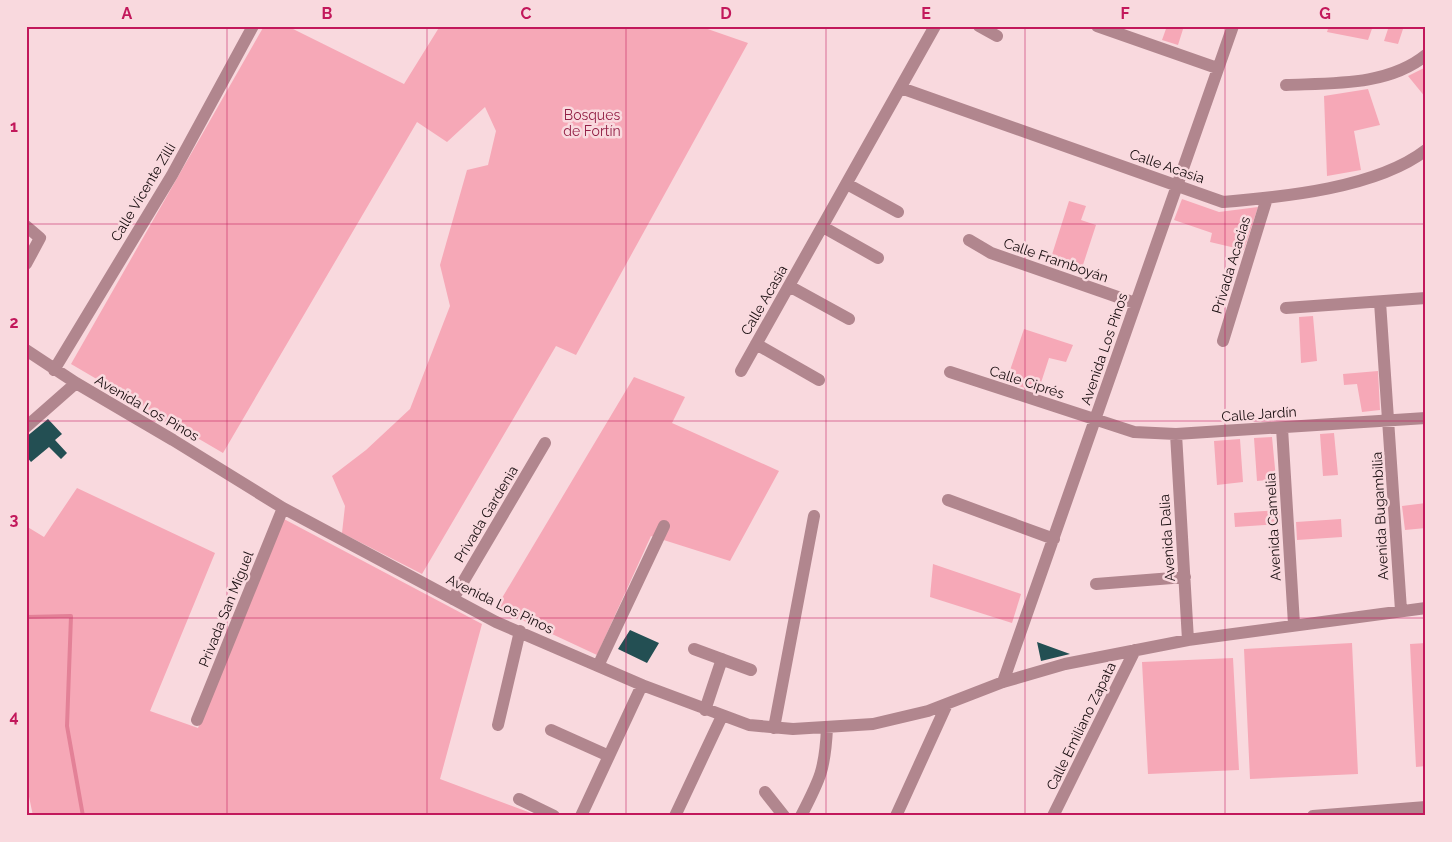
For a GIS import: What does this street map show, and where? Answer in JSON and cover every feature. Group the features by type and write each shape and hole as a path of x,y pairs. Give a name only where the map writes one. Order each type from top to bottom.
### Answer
{"street":[{"name":"Calle Vicente Zilli","path":"54,370 172,175 253,26"},
{"name":"Calle Acasia","path":"741,371 935,26"},
{"path":"978,26 997,36"},
{"path":"1097,26 1217,68"},
{"name":"Avenida Los Pinos","path":"1003,682 1233,26"},
{"path":"1286,85 1343,83 1374,78 1413,65 1426,55"},
{"name":"Calle Acasia","path":"901,88 1223,202 1267,198 1356,182 1409,164 1426,150"},
{"path":"847,184 898,212"},
{"name":"Privada Acacias","path":"1223,341 1267,198"},
{"path":"26,226 40,238 26,264"},
{"path":"823,227 878,258"},
{"name":"Calle Framboyán","path":"969,240 991,253 1135,303"},
{"path":"790,286 849,319"},
{"path":"1286,308 1426,298"},
{"name":"Avenida Bugambilia","path":"1380,302 1401,610"},
{"path":"756,344 819,380"},
{"name":"Avenida Los Pinos","path":"26,350 54,370 283,508 453,599 520,632 642,685 749,725 774,728 827,728 892,720 947,704 1003,682 1046,669 1135,650 1294,624 1426,608"},
{"name":"Calle Ciprés","path":"950,372 1095,420"},
{"path":"26,426 76,383"},
{"name":"Calle Jardín","path":"1095,420 1144,433 1176,434 1426,418"},
{"name":"Avenida Camelia","path":"1282,428 1294,624"},
{"name":"Avenida Dalia","path":"1176,434 1188,640"},
{"name":"Privada Gardenia","path":"453,599 545,443"},
{"path":"948,500 1054,539"},
{"name":"Privada San Miguel","path":"197,720 283,508"},
{"path":"774,728 814,516"},
{"path":"598,666 664,526"},
{"path":"1096,584 1185,577"},
{"path":"498,725 520,632"},
{"path":"694,649 751,670"},
{"name":"Calle Emiliano Zapata","path":"1053,816 1135,650"},
{"path":"705,710 722,659"},
{"path":"581,816 642,685"},
{"path":"896,816 947,704"},
{"path":"675,816 722,716"},
{"path":"801,816 821,778 825,762 827,728"},
{"path":"551,730 609,756"},
{"path":"765,792 784,816"},
{"path":"519,799 554,816"},
{"path":"1313,816 1426,807"}],"green space":[{"name":"Bosques de Fortín","path":"264,26 287,26 404,84 440,26 699,26 748,43 576,355 556,346 422,574 342,533 345,506 332,476 366,450 410,409 450,306 440,265 467,170 488,165 496,131 485,107 447,142 417,122 223,453 71,364"},
{"path":"1167,26 1184,26 1178,45 1162,40"},
{"path":"1329,26 1373,26 1368,40 1327,32"},
{"path":"1389,26 1404,26 1398,44 1384,41"},
{"path":"1426,67 1426,98 1408,76"},
{"path":"1368,89 1380,125 1354,131 1361,170 1327,176 1324,96"},
{"path":"1182,199 1219,212 1258,207 1244,250 1210,242 1212,233 1174,220"},
{"path":"1069,201 1086,206 1081,220 1096,225 1080,274 1049,264"},
{"path":"1313,316 1317,361 1301,363 1299,317"},
{"path":"1024,329 1073,345 1066,362 1049,358 1038,392 1006,382"},
{"path":"1378,371 1380,410 1362,412 1357,384 1344,385 1343,374"},
{"path":"634,377 685,397 672,423 779,471 730,561 651,536 597,655 496,608"},
{"path":"1334,433 1338,475 1323,476 1320,434"},
{"path":"1272,437 1276,479 1257,481 1254,438"},
{"path":"1240,439 1243,482 1217,485 1214,441"},
{"path":"77,488 215,553 150,711 198,728 282,518 482,624 440,779 531,813 530,816 33,816 26,782 26,526 44,537"},
{"path":"1426,503 1426,528 1405,530 1402,506"},
{"path":"1279,510 1280,524 1235,527 1234,513"},
{"path":"1341,519 1342,537 1297,540 1296,522"},
{"path":"933,564 1021,594 1012,623 930,597"},
{"path":"1352,643 1358,774 1250,779 1244,649"},
{"path":"1426,643 1426,766 1416,767 1410,644"},
{"path":"1233,658 1239,770 1148,774 1142,662"}],"building":[{"path":"48,419 62,434 55,440 67,453 61,459 49,447 31,462 26,456 26,437"},
{"path":"630,630 659,643 647,663 618,649"},
{"path":"1037,642 1070,654 1041,661"}],"waterway":[{"path":"26,617 71,616 67,726 83,816"}]}
